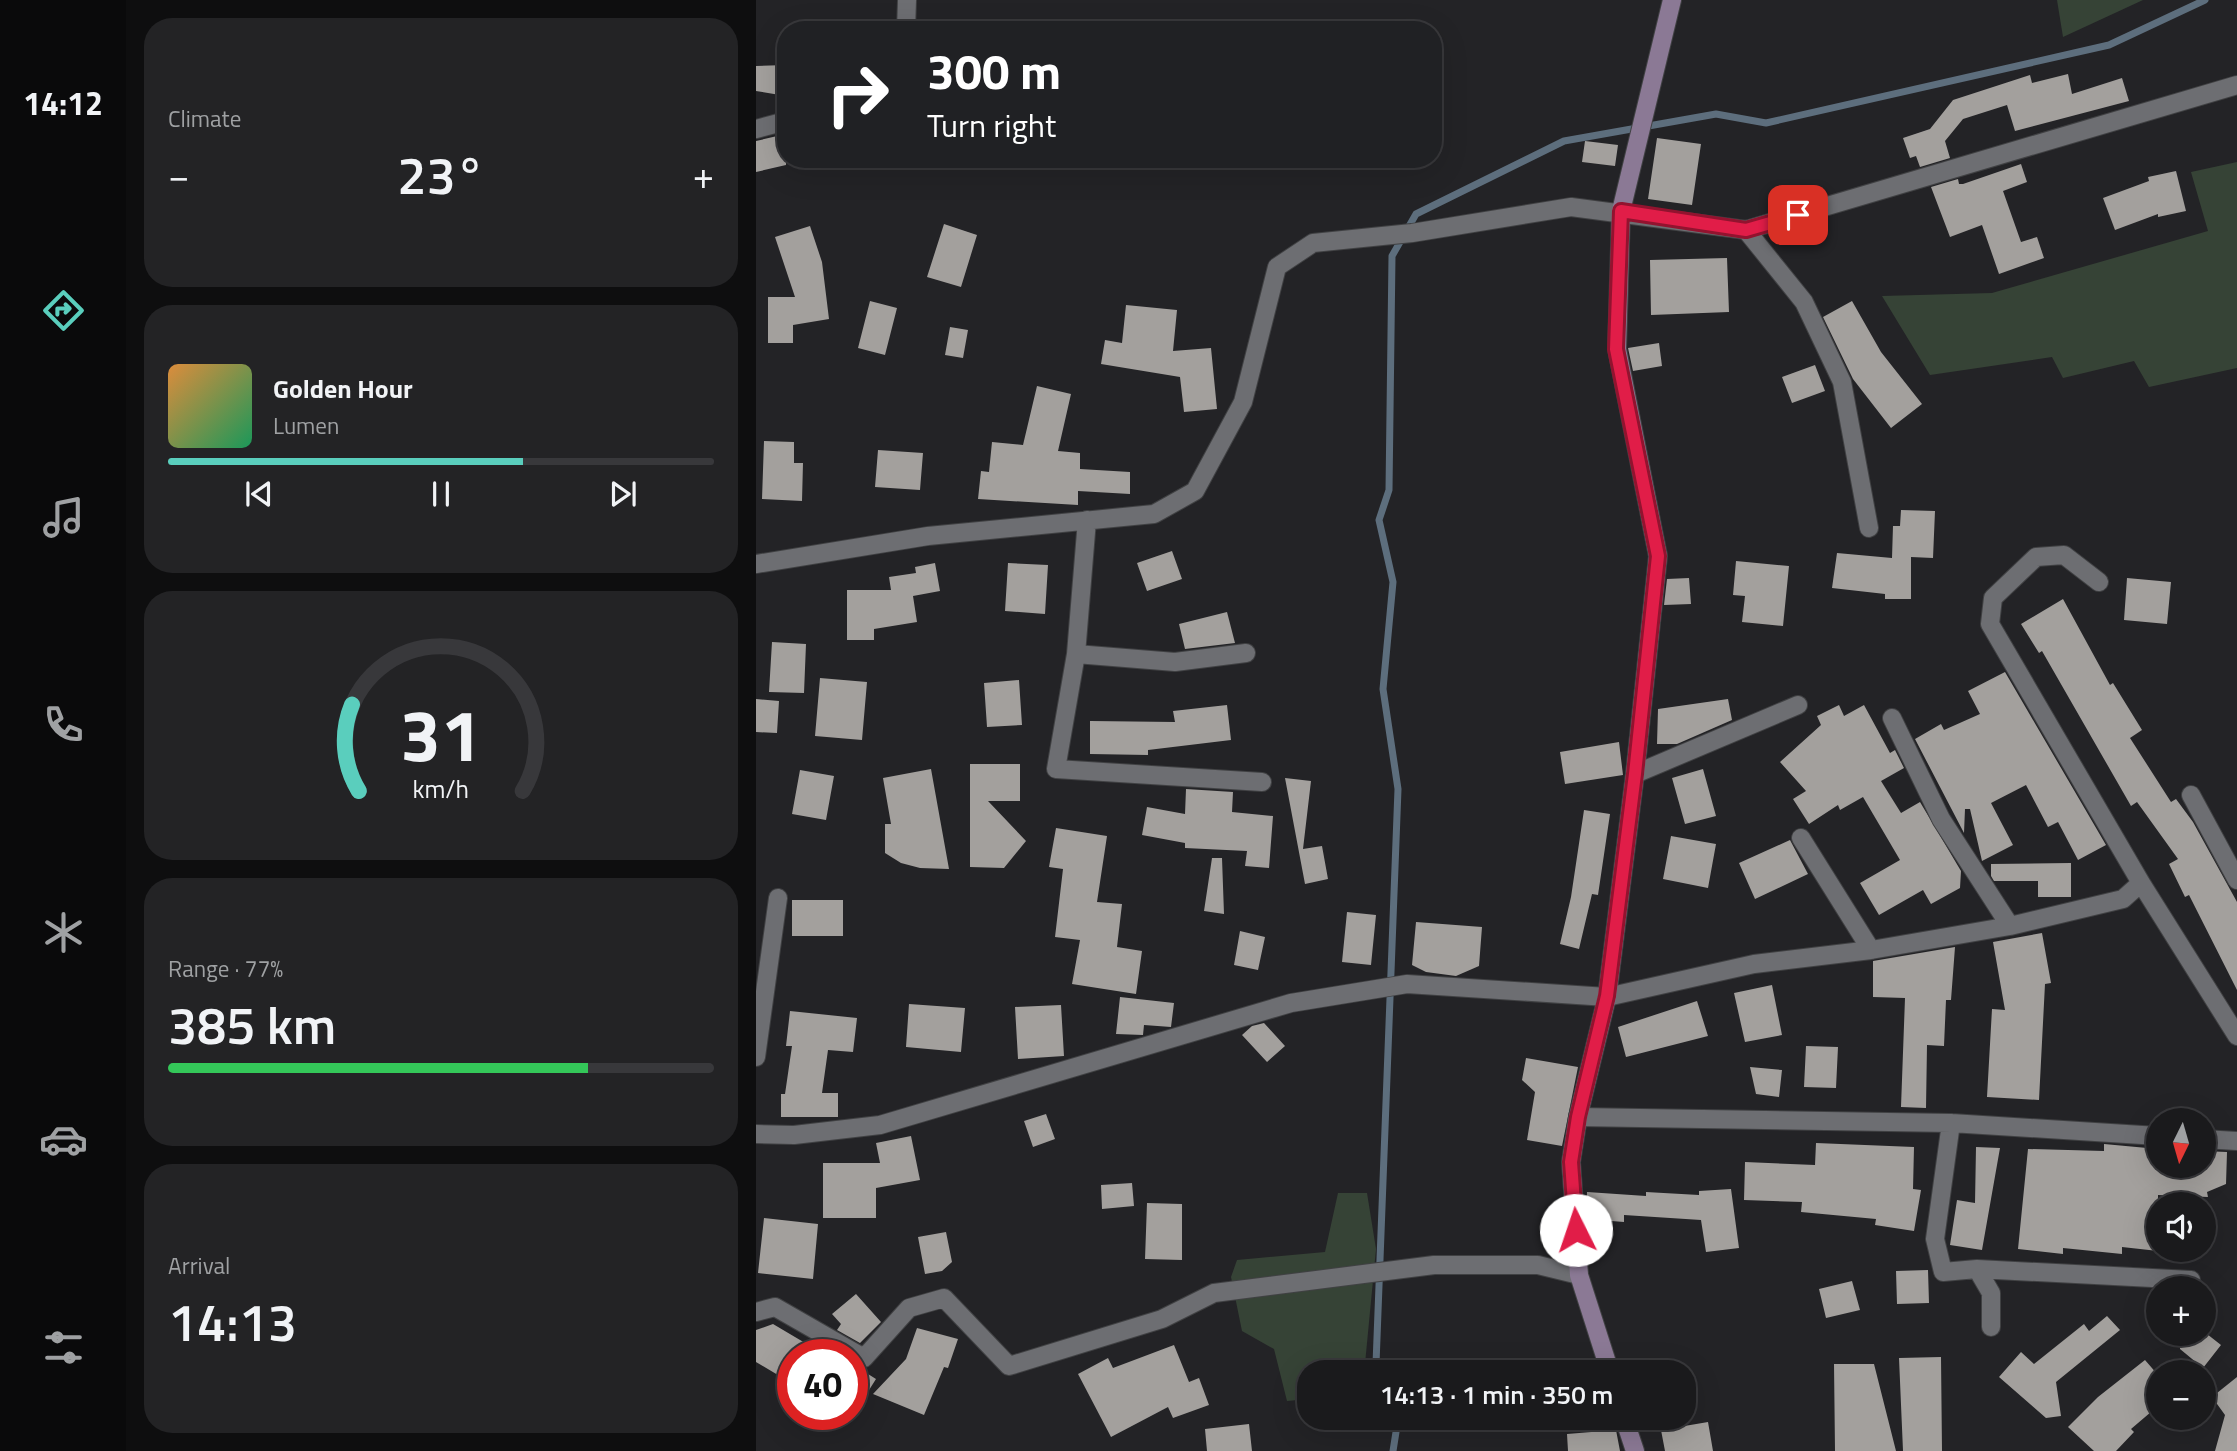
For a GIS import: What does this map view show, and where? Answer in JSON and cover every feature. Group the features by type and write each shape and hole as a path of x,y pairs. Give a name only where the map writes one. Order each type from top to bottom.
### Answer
{"street":[{"path":"906,21 907,0"},
{"path":"1606,1360 1579,1275 1571,1162 1578,1117 1607,996 1635,774 1658,556 1616,349 1621,211 1672,0"},
{"path":"756,564 928,536 1154,514 1195,491 1243,402 1277,267 1313,243 1404,234 1571,207 1621,211 1746,230 2237,85"},
{"path":"756,130 777,124"},
{"path":"1746,230 1804,302 1842,382 1869,528"},
{"path":"1087,520 1076,654 1056,769 1262,782"},
{"path":"2099,582 2064,555 2036,557 1993,598 1990,624 2141,883 2237,1036"},
{"path":"1076,654 1175,662 1246,653"},
{"path":"1635,774 1798,705"},
{"path":"1892,718 1941,820 2010,926"},
{"path":"2191,795 2237,880"},
{"path":"1801,838 1871,950"},
{"path":"756,1134 794,1135 880,1125 1291,1003 1407,984 1607,996 1754,964 1871,950 2010,926 2123,899 2141,883"},
{"path":"756,1057 778,898"},
{"path":"1578,1117 1951,1123 2146,1135"},
{"path":"1951,1123 1935,1239 1942,1272 1978,1269 2146,1278"},
{"path":"2216,1140 2237,1141"},
{"path":"756,1312 775,1307 864,1358 909,1308 944,1298 1009,1366 1162,1319 1214,1293 1434,1265 1538,1265 1579,1275"},
{"path":"1978,1269 1991,1293 1991,1327"},
{"path":"1628,1430 1635,1451"}],"green space":[{"path":"2057,0 2143,0 2063,37"},
{"path":"2237,162 2237,368 2149,387 2134,361 2063,378 2052,357 1930,375 1882,296 1992,293 2208,231 2191,172"},
{"path":"1338,1193 1367,1193 1376,1249 1365,1360 1297,1360 1297,1400 1287,1401 1274,1349 1242,1331 1231,1277 1237,1260 1325,1252"}],"building":[{"path":"777,65 777,94 756,91 756,66"},
{"path":"2068,74 2072,94 2122,78 2129,101 2015,131 2007,105 1963,119 1945,141 1950,158 1920,167 1916,156 1910,158 1903,138 1930,129 1953,100 2030,75 2032,83"},
{"path":"777,136 777,167 756,172 756,141"},
{"path":"1657,138 1701,144 1692,205 1648,199"},
{"path":"1585,141 1618,145 1615,166 1582,162"},
{"path":"2021,164 2027,182 2003,191 2021,242 2037,237 2044,258 1999,274 1982,225 1950,237 1931,187 1958,179 1959,184 1963,184"},
{"path":"2176,171 2186,211 2158,217 2158,214 2115,230 2103,198 2149,181 2148,177"},
{"path":"944,224 977,235 961,287 927,277"},
{"path":"810,226 822,262 829,319 793,325 793,343 768,343 768,297 795,297 775,237"},
{"path":"1727,258 1729,312 1651,315 1650,260"},
{"path":"870,301 897,308 885,355 858,348"},
{"path":"1852,301 1881,352 1922,404 1891,428 1853,379 1823,317"},
{"path":"1126,305 1177,310 1173,351 1211,348 1217,409 1184,412 1180,377 1101,364 1105,340 1122,343"},
{"path":"950,327 968,330 963,358 945,355"},
{"path":"1659,343 1662,366 1633,371 1628,348"},
{"path":"1815,365 1825,391 1792,403 1782,377"},
{"path":"1037,386 1071,394 1058,451 1080,453 1080,469 1130,472 1130,494 1078,491 1078,505 978,499 981,471 989,472 992,442 1023,445"},
{"path":"764,441 794,442 794,463 803,463 802,501 762,499"},
{"path":"878,450 923,453 920,490 875,487"},
{"path":"1901,510 1935,511 1933,558 1911,557 1911,599 1885,599 1885,594 1832,588 1837,553 1892,558 1893,526 1900,526"},
{"path":"1172,551 1182,579 1147,591 1137,563"},
{"path":"1736,561 1789,566 1783,626 1742,622 1745,596 1733,595"},
{"path":"935,563 940,591 913,596 917,622 874,629 874,640 847,640 847,590 891,590 889,577 916,573 915,567"},
{"path":"1008,563 1048,565 1045,614 1005,611"},
{"path":"1689,578 1691,604 1664,605 1667,579"},
{"path":"2127,578 2171,582 2167,624 2124,620"},
{"path":"2063,599 2110,685 2113,683 2142,730 2130,738 2171,802 2176,799 2193,822 2237,902 2237,990 2189,895 2185,897 2169,864 2178,859 2137,802 2131,806 2042,651 2039,653 2021,624"},
{"path":"1227,612 1235,643 1185,649 1179,624"},
{"path":"772,642 806,644 804,693 769,692"},
{"path":"2005,672 2106,845 2078,860 2058,822 2048,827 2026,785 1991,803 2013,845 1982,861 1970,809 1965,809 1964,833 1915,739 1941,724 1944,730 1980,714 1968,691"},
{"path":"820,678 867,682 862,740 815,736"},
{"path":"1019,680 1022,725 987,727 984,683"},
{"path":"756,699 779,701 777,733 756,732"},
{"path":"1728,699 1732,720 1677,744 1657,744 1658,709"},
{"path":"1227,705 1231,740 1148,750 1148,755 1090,754 1090,721 1175,722 1173,711"},
{"path":"1839,705 1844,716 1864,705 1890,753 1895,750 1904,768 1881,781 1901,813 1920,802 1961,871 1960,888 1931,904 1923,890 1879,915 1860,883 1900,860 1863,797 1840,810 1838,805 1809,824 1793,799 1806,791 1780,762 1821,725 1817,716"},
{"path":"1619,742 1623,775 1565,784 1560,752"},
{"path":"970,764 1020,764 1020,801 988,801 1026,841 1004,868 970,867"},
{"path":"931,769 949,869 920,868 901,863 885,853 885,824 891,824 883,778"},
{"path":"1703,769 1716,816 1685,824 1672,778"},
{"path":"800,770 834,776 826,820 792,814"},
{"path":"1285,778 1311,781 1303,849 1322,846 1328,879 1305,884"},
{"path":"1186,789 1233,792 1232,812 1273,816 1269,868 1245,866 1247,851 1185,848 1185,843 1142,835 1147,807 1185,814"},
{"path":"1584,810 1610,814 1598,895 1592,894 1579,949 1560,944 1571,897"},
{"path":"1056,828 1107,836 1097,902 1122,904 1117,947 1142,951 1136,994 1072,984 1080,940 1055,937 1063,869 1049,867"},
{"path":"1671,836 1716,844 1708,888 1663,879"},
{"path":"1790,840 1808,874 1755,899 1739,863"},
{"path":"1212,858 1222,858 1224,914 1204,911"},
{"path":"2071,863 2071,897 2038,897 2038,881 1994,881 1991,876 1991,864"},
{"path":"792,900 843,900 843,936 792,936"},
{"path":"1347,912 1376,915 1371,965 1342,962"},
{"path":"1416,922 1482,927 1479,966 1456,976 1426,972 1412,965"},
{"path":"1240,931 1265,937 1258,970 1234,965"},
{"path":"2042,933 2051,983 2045,984 2039,1100 1987,1097 1992,1009 2005,1010 1993,942"},
{"path":"1955,947 1951,1000 1946,1000 1944,1046 1927,1045 1926,1108 1901,1107 1905,998 1873,997 1873,961"},
{"path":"1772,985 1782,1035 1745,1042 1734,993"},
{"path":"1120,997 1174,1003 1171,1027 1144,1025 1143,1035 1116,1034"},
{"path":"1697,1001 1708,1036 1626,1057 1618,1027"},
{"path":"909,1004 965,1008 961,1052 906,1047"},
{"path":"1061,1005 1064,1056 1018,1059 1015,1007"},
{"path":"790,1011 857,1018 853,1052 828,1050 822,1093 838,1093 838,1117 781,1117 781,1094 785,1094 792,1046 786,1046"},
{"path":"1264,1023 1285,1046 1267,1062 1242,1035 1252,1026"},
{"path":"1806,1046 1838,1047 1836,1088 1804,1087"},
{"path":"1526,1058 1578,1067 1562,1146 1527,1140 1535,1092 1522,1080"},
{"path":"1750,1067 1782,1070 1779,1097 1756,1094"},
{"path":"1046,1114 1055,1139 1033,1147 1024,1121"},
{"path":"911,1136 920,1180 876,1188 876,1218 823,1218 823,1163 880,1163 876,1143"},
{"path":"1816,1143 1914,1147 1913,1189 1921,1190 1914,1231 1875,1225 1876,1219 1801,1212 1802,1202 1744,1200 1745,1162 1815,1165"},
{"path":"2104,1144 2146,1148 2146,1178 2216,1178 2216,1152 2227,1152 2226,1184 2207,1192 2146,1192 2146,1250 2122,1247 2122,1254 2063,1248 2063,1254 2018,1249 2028,1149 2104,1151"},
{"path":"1976,1147 2000,1148 1982,1250 1950,1245 1957,1200 1975,1203"},
{"path":"1132,1183 1134,1206 1102,1209 1101,1185"},
{"path":"1731,1189 1739,1248 1706,1252 1701,1220 1624,1215 1624,1222 1586,1219 1587,1192 1646,1196 1646,1192 1699,1195 1699,1191"},
{"path":"1147,1203 1182,1204 1182,1260 1145,1259"},
{"path":"764,1218 818,1224 813,1279 758,1273"},
{"path":"946,1232 952,1262 942,1271 925,1274 918,1237"},
{"path":"1928,1270 1929,1303 1897,1304 1896,1271"},
{"path":"1852,1281 1860,1310 1826,1318 1819,1289"},
{"path":"856,1294 881,1322 864,1339 853,1339 837,1330 841,1324 832,1314"},
{"path":"2107,1316 2120,1330 2056,1382 2061,1416 2046,1418 1999,1377 2021,1352 2034,1364 2084,1324 2089,1331"},
{"path":"773,1324 798,1339 777,1339 777,1374 756,1362 756,1330"},
{"path":"917,1328 958,1339 948,1368 944,1367 924,1415 873,1394 906,1359"},
{"path":"2216,1341 2221,1345 2209,1360 2193,1360 2180,1346 2216,1346"},
{"path":"1174,1345 1189,1382 1199,1378 1209,1405 1173,1418 1168,1407 1111,1437 1078,1374 1108,1358 1113,1368"},
{"path":"1941,1357 1942,1451 1903,1451 1899,1358"},
{"path":"2146,1361 2146,1416 2131,1429 2134,1432 2116,1451 2094,1451 2068,1427 2098,1397"},
{"path":"1834,1364 1874,1364 1896,1451 1835,1451"},
{"path":"868,1374 876,1379 868,1392"},
{"path":"2237,1377 2237,1451 2215,1451 2225,1415 2216,1403 2216,1394"},
{"path":"1708,1422 1713,1451 1665,1451 1661,1430 1696,1430 1696,1424"},
{"path":"1249,1424 1252,1451 1207,1451 1205,1429"},
{"path":"1616,1430 1620,1451 1568,1451 1567,1434"}],"waterway":[{"path":"1376,1360 1398,789 1383,689 1393,582 1379,520 1389,490 1392,256 1416,214 1564,141 1716,114 1766,123 2109,45 2205,0"},
{"path":"1393,1451 1395,1430"}],"route":[{"path":"1576,1230 1571,1162 1578,1117 1607,996 1635,774 1658,556 1616,349 1621,211 1746,230 1798,215"}]}
